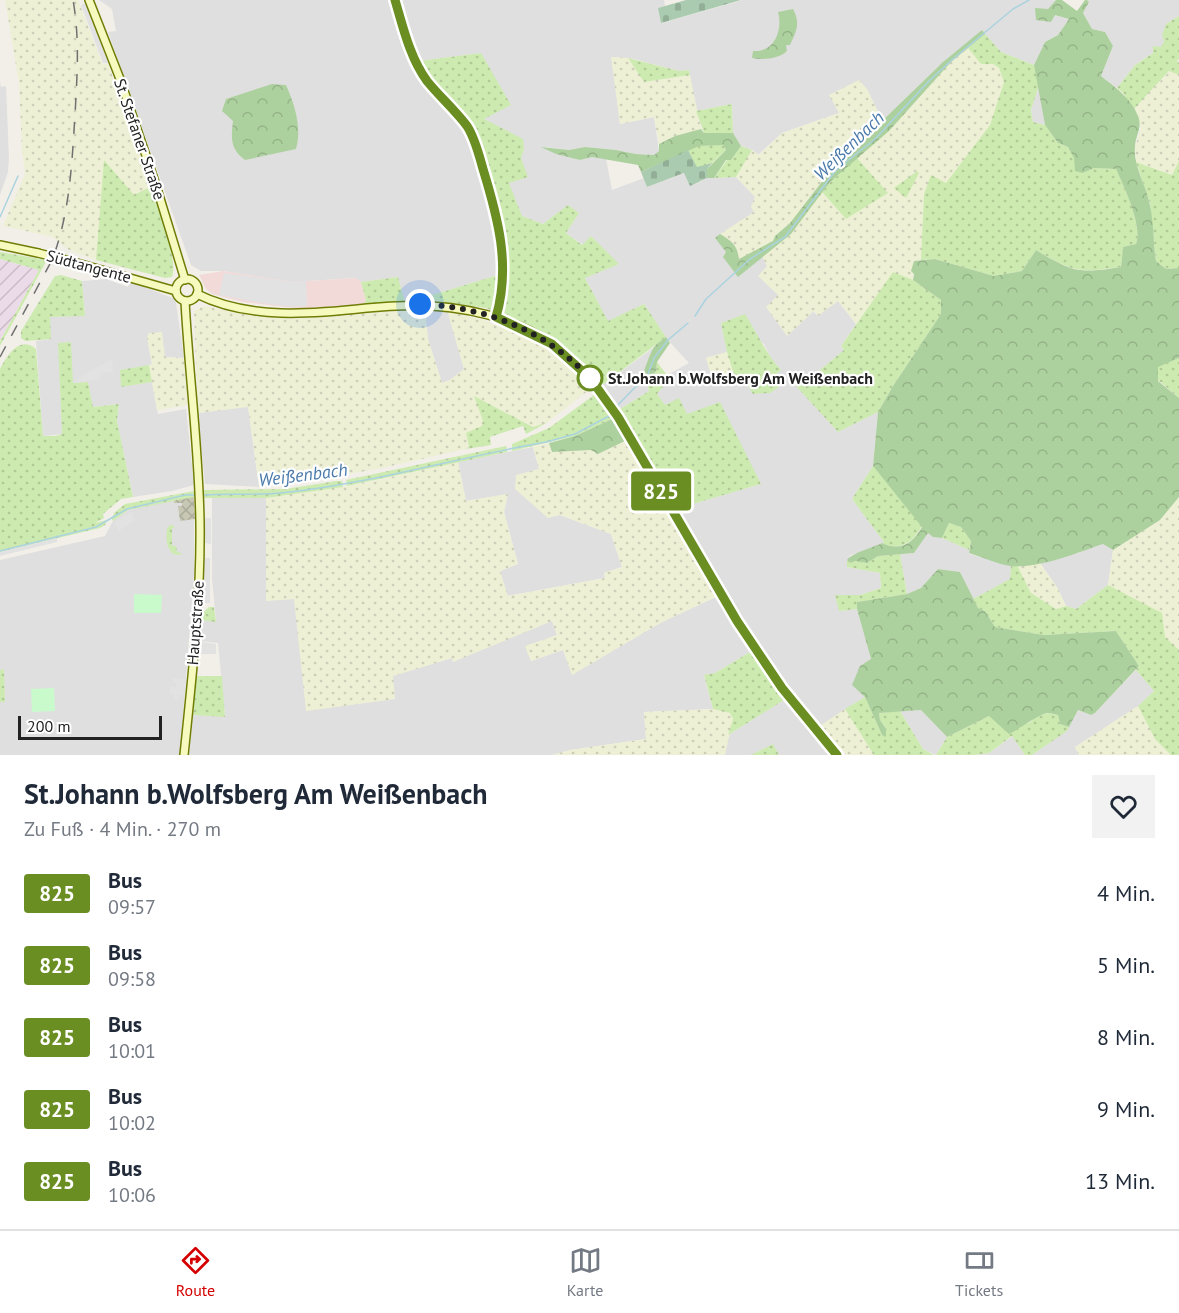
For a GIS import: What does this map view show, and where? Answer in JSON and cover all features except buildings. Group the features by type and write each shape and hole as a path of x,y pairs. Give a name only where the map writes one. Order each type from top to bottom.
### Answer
{"main road":[{"name":"St. Stefaner Straße","path":"89,0 117,71 185,280"},
{"name":"Südtangente","path":"0,245 70,261 176,291"},
{"path":"185,280 194,282 198,290 191,300 185,301 176,291 178,285 185,280"},
{"path":"197,294 244,308 277,312 320,313 406,304 463,308 513,324 552,344 578,366 598,388 618,417 737,621 782,688 837,755"},
{"name":"Hauptstraße","path":"184,755 195,638 200,541 199,494 185,301"}],"shaded area":[{"path":"5,0 78,0 103,65 108,63 150,187 134,196 105,161 96,260 69,250 53,237 3,226 25,174 19,83"},
{"path":"99,0 392,0 392,2 405,0 664,0 665,6 658,8 662,23 743,0 1056,0 1048,9 1055,15 1069,19 1058,35 1045,42 1034,65 1001,52 982,31 943,62 882,121 867,89 839,113 782,133 758,155 753,150 741,146 733,133 732,104 696,111 689,70 679,71 634,59 612,57 620,124 654,117 659,151 655,155 585,147 569,150 544,147 580,160 591,157 606,159 612,190 644,178 647,187 685,173 700,182 707,178 736,177 756,197 754,212 727,252 738,276 762,256 767,266 817,315 838,301 856,324 841,346 844,350 814,375 796,385 838,432 878,412 873,466 852,499 884,542 869,550 850,555 847,567 880,573 881,588 860,595 836,596 840,611 857,609 871,659 865,697 813,731 833,755 779,755 773,745 751,755 725,755 728,735 793,694 729,602 676,509 761,484 687,414 665,406 657,394 662,387 660,379 689,363 667,339 644,304 608,322 585,278 618,264 591,236 583,245 566,233 579,213 568,206 543,224 522,216 508,183 524,149 484,119 481,53 412,62 435,101 446,109 462,127 474,150 498,247 498,275 429,296 404,300 397,277 361,282 355,278 292,282 223,271 201,271 191,265 108,32 116,31 112,9","holes":["727,322 764,344 771,359 781,370 771,379 779,387 742,376 706,358 727,352 721,323"]},
{"path":"1087,0 1179,0 1179,16 1166,24 1161,47 1135,65 1117,88 1101,76 1113,46 1105,32 1092,29 1083,13 1089,2"},
{"path":"86,3 108,63 103,63 81,5"},
{"path":"968,48 999,68 1004,82 990,125 946,184 931,176 924,194 921,260 913,261 913,280 893,273 856,324 838,301 818,316 814,311 787,336 766,307 778,295 758,276 767,266 762,256 772,249 822,192 846,219 887,192 857,158 951,62","holes":["916,171 906,198 895,188"]},
{"path":"611,57 628,58 644,82 690,75 701,129 675,136 659,144 654,117 620,124"},
{"path":"1170,71 1179,75 1179,161 1173,175 1136,162 1135,147 1141,128 1134,109"},
{"path":"859,80 867,89 884,124 831,170 773,241 738,260 731,241 720,234 754,212 751,207 755,197 736,177 752,150 759,155 782,133 839,113 829,95"},
{"path":"0,81 1,87 6,86 9,159 8,172 0,195"},
{"path":"1039,85 1045,125 1033,122 1031,110"},
{"path":"0,259 39,270 0,341"},
{"path":"223,271 292,282 356,278 361,282 366,300 364,304 311,308 243,302 212,294 206,289 199,275"},
{"path":"224,273 292,282 306,281 307,306 291,307 219,295"},
{"path":"106,279 128,287 130,282 173,298 176,303 184,358 165,357 147,337 152,365 121,386 152,382 158,414 186,409 194,485 133,497 117,421 119,404 92,407 88,382 60,384 63,434 43,436 36,341 51,339 49,317 85,315 82,281"},
{"path":"204,306 245,314 291,319 428,309 426,320 428,339 442,383 464,369 448,313 450,312 481,319 532,340 567,363 589,386 589,390 548,422 534,427 475,397 483,421 466,449 373,470 259,487 248,407 198,413 194,314 195,310"},
{"path":"428,309 450,312 448,313 464,369 442,383 428,339 426,320"},
{"path":"162,332 165,357 184,358 189,405 157,410 149,365 152,364 147,337 149,333"},
{"path":"653,348 647,366 641,375 649,391 617,411 600,387"},
{"path":"727,352 735,378 714,385 706,358"},
{"path":"112,359 113,372 101,373 100,379 73,383 84,374"},
{"path":"248,406 259,487 205,484 198,413"},
{"path":"627,440 716,597 662,622 572,675 563,650 531,661 525,646 557,635 552,621 453,662 452,658 393,676 395,699 306,711 294,599 266,601 266,498 366,483 458,462 466,501 508,494 504,512 518,564 500,571 508,596 605,578 604,573 622,567 611,534 560,515 548,518 515,489 516,475 539,469 533,447 549,443 552,452 591,450 598,454"},
{"path":"533,447 539,469 560,515 611,534 622,567 604,573 605,578 507,596 500,571 518,564 504,512 508,494 466,501 458,462"},
{"path":"194,497 194,573 180,755 0,755 0,560 105,536 113,521 128,510"},
{"path":"194,497 195,519 180,521 178,506 182,506 182,503 174,503 174,500"},
{"path":"1179,497 1179,650 1108,585 1113,550 1160,520"},
{"path":"212,498 266,498 266,600 294,599 395,699 392,676 452,658 453,661 552,620 557,635 526,647 531,661 563,650 572,674 662,622 716,597 750,652 715,673 704,676 713,709 644,712 646,739 570,750 552,755 189,755 193,715 225,716 218,643 200,641 201,620 216,621 212,579"},
{"path":"131,512 135,520 119,531 114,522"},
{"path":"205,518 211,518 211,544 205,543"},
{"path":"928,532 933,537 942,538 969,550 969,554 1011,566 1011,579 973,599 960,572 938,569 921,588 907,594 900,554 914,553"},
{"path":"57,538 57,542 0,556 0,552"},
{"path":"1103,544 1113,550 1108,585 1076,609 1066,606 1057,587 1040,563"},
{"path":"204,558 210,558 210,603 204,603"},
{"path":"1040,563 1057,587 1066,606 1056,609 1031,593 1017,565"},
{"path":"202,642 216,644 216,654 201,654"},
{"path":"1136,670 1154,691 1138,706 1075,747 1079,755 1032,755 1066,731 1078,710 1091,715 1095,713"},
{"path":"173,678 186,679 185,695 179,695 179,699 174,699 174,694 170,693 170,687 176,687"},
{"path":"1138,706 1155,739 1171,755 1079,755 1075,747"},
{"path":"713,709 730,713 733,719 725,755 552,755 570,750 646,739 644,712"},
{"path":"845,709 874,755 847,755 820,726"},
{"path":"921,710 947,737 936,755 923,749 900,711"},
{"path":"1013,736 1025,755 976,755 989,753"}],"green space":[{"path":"686,0 741,0 661,23 658,8"},
{"path":"1056,0 1062,0 1077,11 1087,0 1089,2 1083,13 1092,29 1105,32 1113,46 1101,76 1127,98 1139,120 1135,154 1151,208 1156,261 1166,269 1179,268 1179,358 1158,367 1158,381 1179,398 1179,497 1160,520 1113,550 1103,544 1045,563 1010,566 969,553 971,541 961,527 949,523 942,538 933,537 928,533 914,553 878,556 867,563 855,561 851,563 847,560 853,555 882,543 895,547 905,544 914,538 922,527 873,466 878,412 941,314 941,300 913,280 914,274 911,271 914,261 935,259 994,276 1022,271 1036,250 1068,267 1095,270 1121,267 1123,247 1136,244 1135,217 1116,169 1094,168 1083,173 1075,171 1074,158 1068,147 1058,143 1045,125 1034,65 1045,42 1058,35 1069,19 1055,15 1051,22 1036,20 1035,8 1048,9"},
{"path":"793,9 797,27 790,45 786,45 787,51 771,58 752,58 753,51 767,48 776,39 779,26 778,12"},
{"path":"1179,16 1179,59 1177,61 1179,75 1169,71 1134,109 1117,88 1135,65 1153,53 1153,46 1161,47 1166,24"},
{"path":"982,30 985,34 951,62 889,131 830,182 791,234 738,277 723,257 726,252 715,238 720,234 731,242 736,247 739,259 773,241 831,170 883,124 882,121 943,62"},
{"path":"985,34 1001,52 1034,65 1039,85 1031,110 1033,122 1045,125 1058,143 1068,147 1083,173 1094,168 1116,169 1132,207 1137,227 1136,244 1123,247 1121,267 1095,270 1077,269 1059,263 1036,250 1022,271 994,276 935,259 921,260 924,194 931,175 946,183 990,125 1004,82 999,68 993,64 981,64 968,48"},
{"path":"481,53 511,105 484,119 523,139 524,149 521,158 528,177 509,183 522,216 543,224 568,205 579,213 566,233 582,245 591,236 619,264 585,278 608,321 644,304 666,337 600,387 572,358 512,318 486,308 437,301 364,304 366,300 361,282 398,277 404,300 429,296 498,275 498,247 474,150 462,127 446,109 435,101 411,62"},
{"path":"628,58 679,71 689,70 690,75 644,82"},
{"path":"272,84 286,85 292,100 298,125 296,149 245,160 234,147 233,121 222,111 226,99"},
{"path":"732,104 733,133 704,133 696,111"},
{"path":"701,129 704,133 733,133 741,146 731,160 726,160 714,178 707,178 707,169 726,150 723,145 699,146 641,172 638,165 592,157 580,160 556,154 541,147 569,150 585,147 654,155 659,151 659,144 675,136"},
{"path":"723,145 726,150 712,163 697,168 688,150"},
{"path":"741,146 752,150 736,177 714,178 727,160 731,160"},
{"path":"688,150 697,167 712,163 707,169 707,178 690,186 684,173 647,187 641,172"},
{"path":"857,158 888,193 846,219 822,192"},
{"path":"104,160 134,195 150,187 170,246 172,277 165,278 96,260"},
{"path":"1179,161 1179,268 1166,269 1156,261 1150,203 1136,162 1172,175"},
{"path":"917,171 919,173 906,198 894,188"},
{"path":"0,252 47,260 0,346 0,341 39,270 0,259"},
{"path":"893,272 913,280 941,300 941,314 878,412 838,432 795,385 814,375 844,350 841,346"},
{"path":"61,275 82,281 85,316 50,317 51,339 25,341 21,338 21,331 55,276"},
{"path":"745,314 766,350 781,370 771,379 779,387 770,393 753,394 742,376 735,378 721,323"},
{"path":"666,337 670,343 657,362 656,371 647,384 642,379 649,358 654,347"},
{"path":"71,342 73,383 88,382 93,407 119,404 117,421 133,497 121,499 103,514 104,518 95,523 107,520 100,528 0,552 0,369 10,353 19,346 30,345 36,349 43,436 62,434 58,343"},
{"path":"1179,358 1179,398 1158,380 1158,366"},
{"path":"657,362 667,375 660,379 663,387 657,394 665,405 679,398 687,414 720,402 761,484 676,509 617,411 649,391 647,384 656,371"},
{"path":"149,365 152,382 121,387 120,370"},
{"path":"594,395 612,419 575,436 512,451 512,444 549,428"},
{"path":"474,396 533,427 548,422 526,434 523,426 490,437 491,445 466,449 469,446 466,433 482,426 483,421"},
{"path":"612,419 627,440 598,454 591,450 552,452 549,443 575,436"},
{"path":"506,446 507,452 347,486 346,480"},
{"path":"873,466 922,526 910,541 900,546 889,546 882,543 884,542 852,499"},
{"path":"342,481 343,487 266,498 204,498 203,490 285,489"},
{"path":"194,491 194,497 128,510 113,521 112,519 114,513 125,504"},
{"path":"949,523 961,527 971,541 969,550 942,538"},
{"path":"170,525 175,526 172,529 172,546 176,546 177,552 181,555 173,554 168,545 167,529"},
{"path":"900,554 907,594 857,602 857,609 839,611 835,595 860,595 881,588 880,573 847,567 847,560 851,563 855,561 867,563 878,556"},
{"path":"1017,565 1031,593 1056,609 1066,606 1076,609 1108,585 1162,613 1165,637 1179,650 1179,755 1171,755 1155,739 1138,706 1154,691 1136,670 1139,666 1116,631 1044,635 995,627 985,611 978,608 973,599 1010,579 1011,566"},
{"path":"938,569 960,572 978,608 985,611 995,627 1044,635 1116,631 1139,666 1095,713 1091,715 1078,710 1069,727 1060,724 1058,715 1048,713 1009,734 989,716 947,737 921,710 879,713 880,720 886,729 886,737 882,735 865,697 852,685 860,666 871,659 857,602 907,594 921,588"},
{"path":"134,594 162,595 161,613 134,613"},
{"path":"209,607 214,607 216,622 201,620 201,614"},
{"path":"750,652 784,700 728,735 733,719 730,713 713,709 704,675 715,673"},
{"path":"4,669 5,702 0,702 0,670"},
{"path":"196,676 222,676 225,717 193,715"},
{"path":"54,688 55,711 32,712 31,689"},
{"path":"865,697 882,735 885,736 886,729 880,720 879,713 900,711 923,749 934,755 874,755 845,709"},
{"path":"1048,713 1058,715 1060,724 1069,727 1067,731 1032,755 1025,755 1012,736 989,753 936,755 947,737 989,716 1029,723 1037,716"},
{"path":"773,744 779,755 751,755"}],"waterway":[{"name":"Weißenbach","path":"695,316 706,299 750,259 785,237 836,170 875,139 929,81 1013,9 1029,0"},
{"path":"0,217 18,176"},
{"name":"Weißenbach","path":"616,407 648,374 654,358 668,340 688,323"},
{"name":"Weißenbach","path":"203,495 279,493 322,488 386,476 546,442 575,434 609,416"},
{"name":"Weißenbach","path":"0,551 96,527 127,509 185,495 196,495"}],"railway":[{"path":"55,252 64,219 73,150 77,86 77,29 73,0"},
{"path":"0,357 52,260"}],"bus line":[{"name":"825","path":"395,0 409,45 426,80 468,127 482,166 495,208 502,246 503,276 496,317 552,344 571,359 598,388 618,417 722,598 761,658 796,706 837,755"}],"place":[{"name":"St.Johann b.Wolfsberg Am Weißenbach","path":"590,378"}],"route":[{"path":"420,304 478,311 513,324 552,344 590,378"}]}
